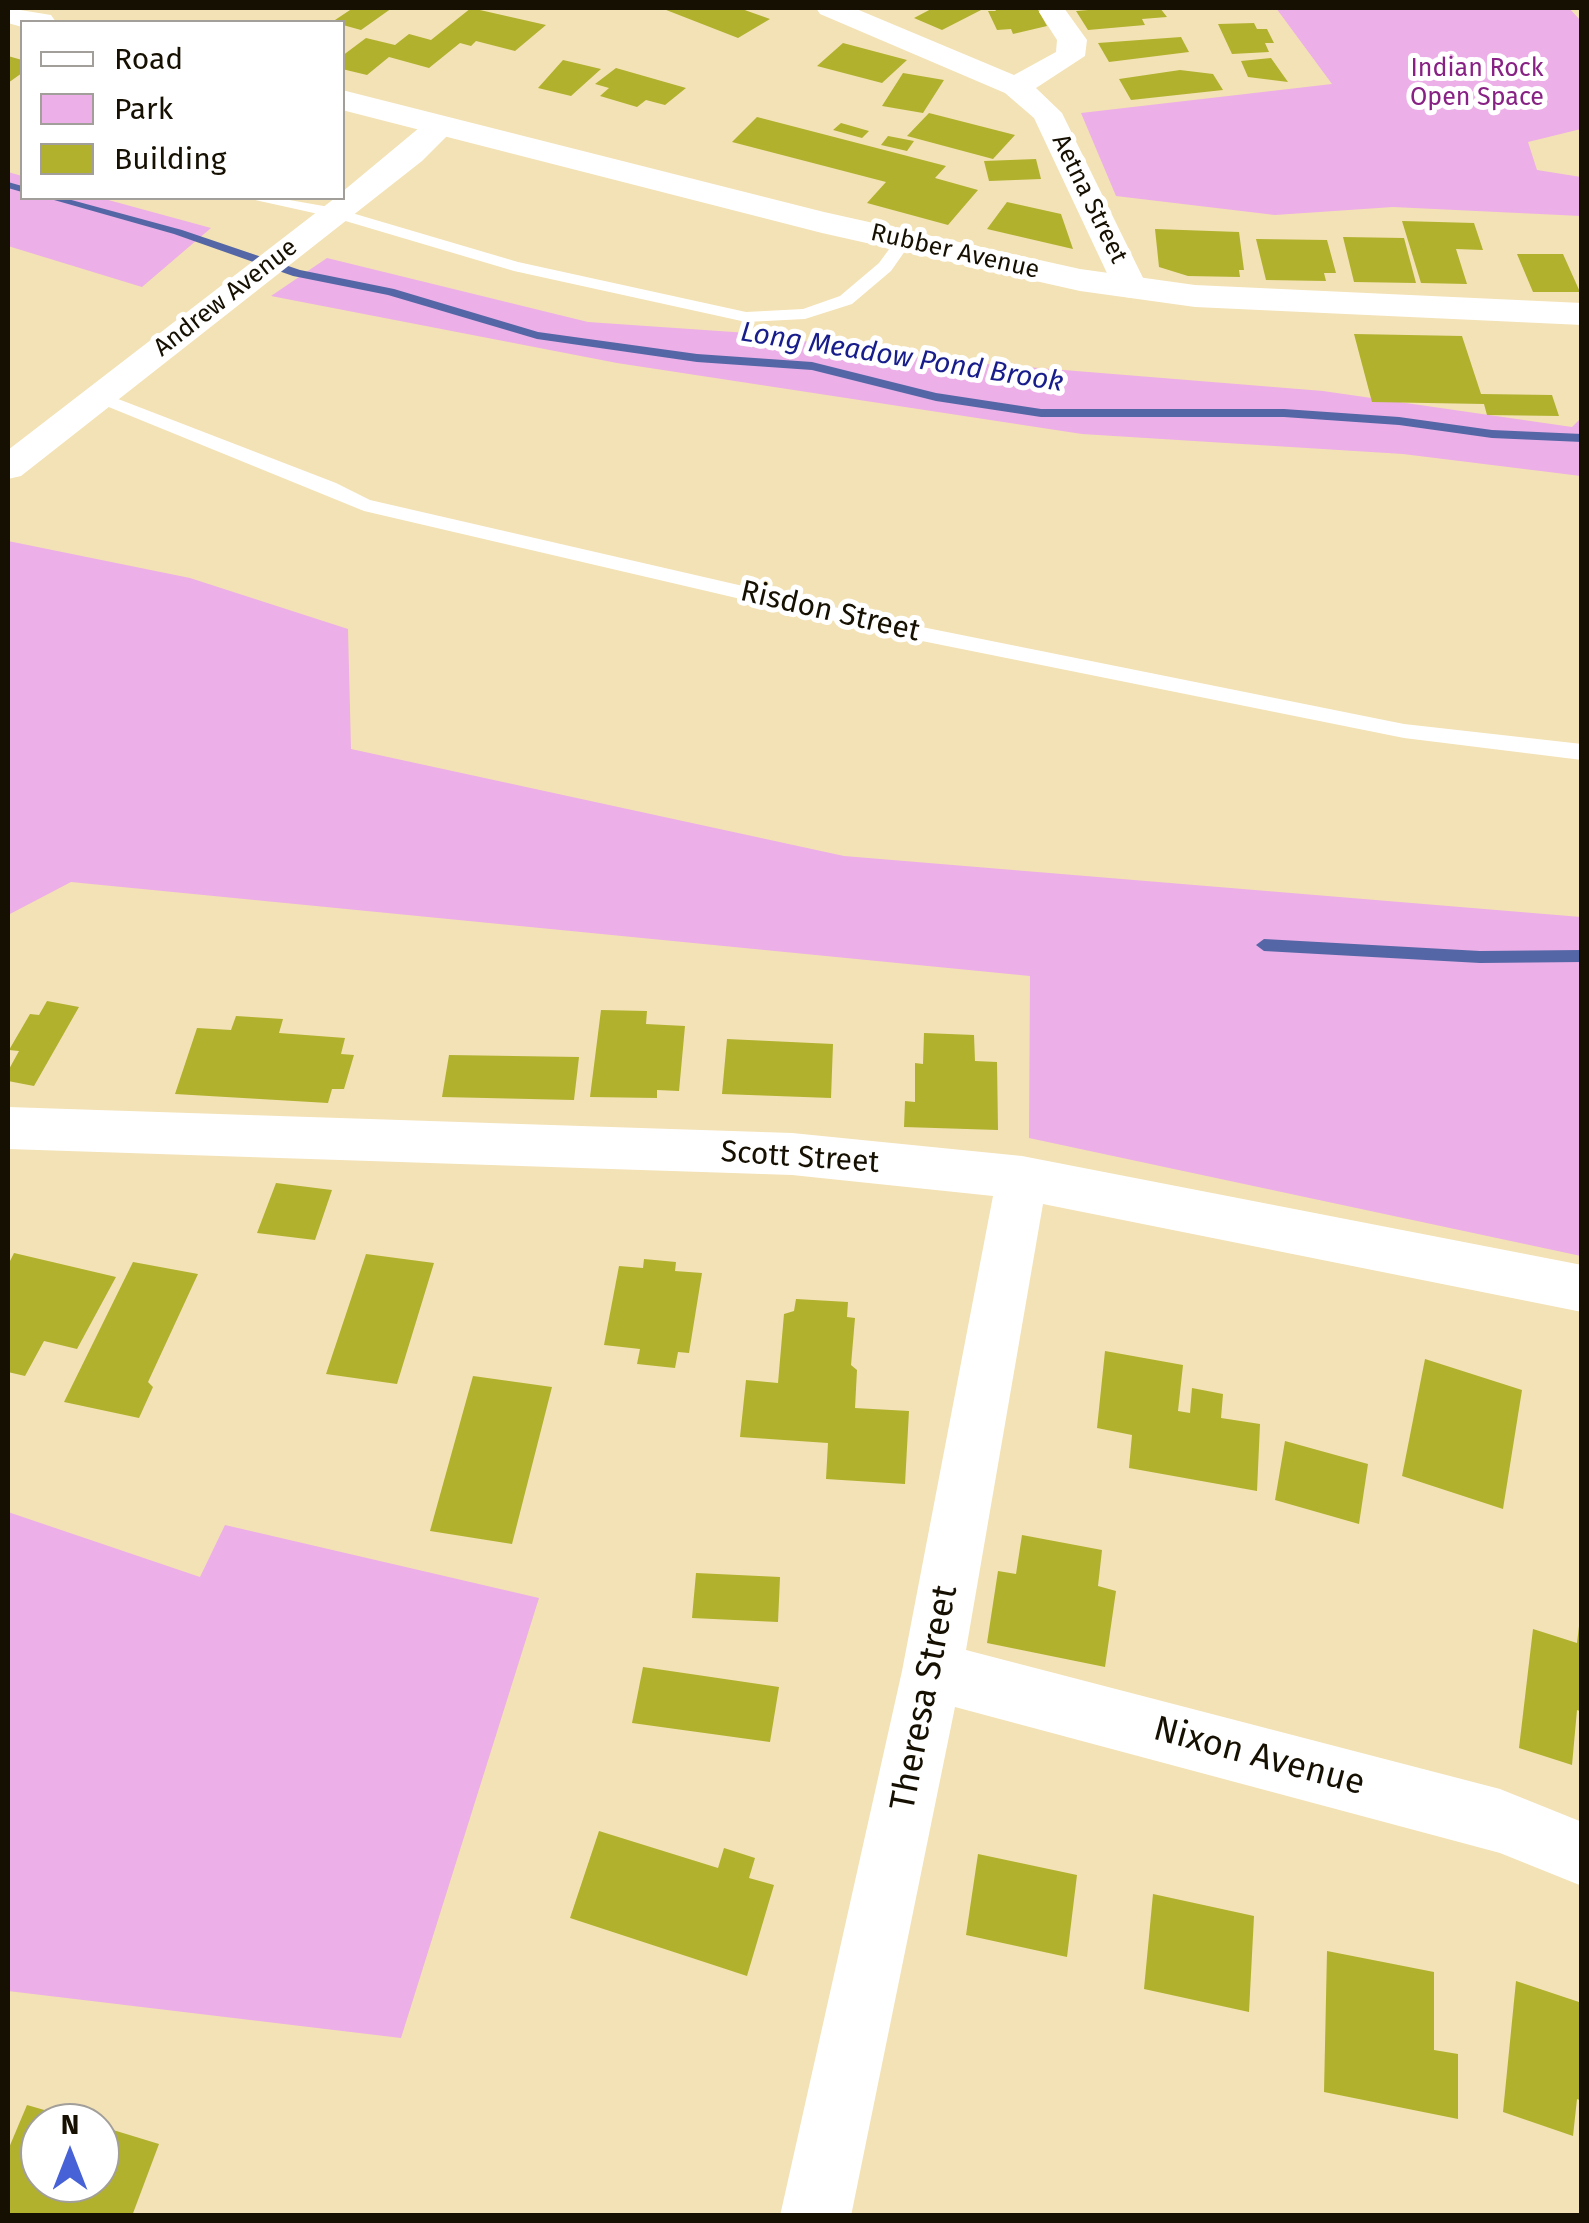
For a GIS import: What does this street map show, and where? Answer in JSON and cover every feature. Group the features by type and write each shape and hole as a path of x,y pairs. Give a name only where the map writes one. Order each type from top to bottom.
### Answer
{"street":[{"name":"Aetna Street","path":"830,8 1016,87 1047,112 1131,288"},
{"path":"1016,87 1070,56 1072,40 1053,12"},
{"name":"Rubber Avenue","path":"345,101 904,241 1131,288 1272,300 1582,314"},
{"name":"Andrew Avenue","path":"8,468 442,126"},
{"name":"Scott Street","path":"8,1128 792,1154 1022,1178 1486,1266 1582,1289"},
{"name":"Theresa Street","path":"815,2216 932,1671 1022,1178"},
{"name":"Nixon Avenue","path":"932,1671 1500,1821 1582,1854"}],"lane":[{"path":"266,200 336,212 514,266 746,317 805,314 846,300 886,267 904,241"},
{"name":"Risdon Street","path":"100,397 383,510 912,632 1404,732 1582,752"}],"green space":[{"name":"Indian Rock Open Space","path":"1276,8 1569,8 1581,21 1581,129 1528,142 1537,170 1581,177 1581,216 1393,207 1275,215 1116,196 1081,113 1332,84"},
{"path":"8,172 20,175 20,200 108,200 211,228 142,287 8,246"},
{"path":"327,258 588,322 748,333 928,359 1323,391 1572,427 1581,418 1581,476 1403,454 1082,434 617,363 271,296"},
{"path":"8,541 190,578 348,629 351,749 844,856 1581,917 1581,1256 1029,1138 1030,976 71,882 8,915"},
{"path":"8,1512 200,1577 225,1525 539,1598 401,2038 8,1991"}],"building":[{"path":"353,8 392,8 361,30 345,26 345,20 335,20"},
{"path":"471,8 546,25 515,51 476,41 471,46 460,43 429,68 389,57 367,75 345,70 345,54 366,38 395,45 409,34 431,40"},
{"path":"661,8 739,8 770,19 738,38"},
{"path":"933,8 985,8 942,30 914,18"},
{"path":"994,8 1037,8 1047,26 1013,34 1011,29 997,30 988,11 996,11"},
{"path":"1160,8 1167,17 1142,19 1145,25 1088,30 1076,11"},
{"path":"1254,23 1257,29 1267,29 1274,43 1265,43 1269,52 1232,54 1218,24"},
{"path":"1181,37 1189,52 1109,62 1098,43"},
{"path":"843,43 907,60 882,83 817,66"},
{"path":"8,56 20,59 20,74 8,83"},
{"path":"1271,58 1288,82 1248,77 1241,61"},
{"path":"563,60 601,69 571,96 538,88"},
{"path":"616,68 686,88 665,105 646,100 637,107 600,96 609,88 595,84"},
{"path":"1180,70 1213,74 1223,90 1131,100 1119,79"},
{"path":"903,73 944,80 923,113 882,106"},
{"path":"929,113 1015,135 993,159 907,136"},
{"path":"757,117 946,166 935,178 978,190 948,225 867,203 886,182 732,142"},
{"path":"841,123 869,131 862,138 833,130"},
{"path":"888,136 914,141 907,151 881,145"},
{"path":"1036,159 1041,179 989,181 984,161"},
{"path":"1007,202 1061,214 1073,249 987,229"},
{"path":"1402,221 1474,223 1483,250 1456,249 1467,284 1421,283"},
{"path":"1155,229 1239,232 1244,270 1239,270 1240,277 1188,276 1159,267"},
{"path":"1343,237 1404,238 1416,283 1354,282"},
{"path":"1256,239 1327,240 1336,273 1324,273 1326,281 1266,280"},
{"path":"1517,254 1563,254 1580,292 1533,292"},
{"path":"1354,334 1462,336 1481,394 1552,395 1559,416 1487,415 1484,404 1372,402"},
{"path":"47,1001 79,1007 34,1086 8,1081 8,1071 19,1051 9,1050 30,1014 39,1015"},
{"path":"601,1010 647,1011 646,1024 685,1026 679,1091 657,1090 657,1098 590,1097"},
{"path":"236,1016 283,1019 279,1033 345,1038 341,1054 354,1055 344,1089 332,1089 328,1103 175,1094 197,1028 231,1030"},
{"path":"924,1033 974,1035 975,1061 997,1062 998,1130 904,1127 905,1101 915,1102 915,1063 923,1064"},
{"path":"727,1039 833,1044 831,1098 722,1094"},
{"path":"449,1055 579,1057 574,1100 442,1097"},
{"path":"276,1183 332,1190 315,1240 257,1233"},
{"path":"14,1253 116,1277 77,1349 44,1341 25,1376 8,1372 8,1265"},
{"path":"366,1254 434,1263 397,1384 326,1374"},
{"path":"644,1259 676,1262 675,1271 702,1273 689,1353 678,1352 675,1368 637,1364 640,1349 604,1345 619,1266 643,1268"},
{"path":"133,1262 198,1274 148,1382 153,1387 139,1418 64,1402"},
{"path":"796,1299 848,1302 847,1317 855,1318 851,1365 857,1370 855,1408 909,1411 905,1484 826,1479 828,1443 740,1437 746,1380 778,1383 784,1314 794,1311"},
{"path":"1105,1351 1183,1365 1178,1411 1190,1413 1192,1388 1223,1394 1221,1418 1260,1424 1257,1491 1129,1468 1132,1435 1097,1428"},
{"path":"1425,1359 1522,1390 1503,1509 1402,1476"},
{"path":"473,1376 552,1387 512,1544 430,1531"},
{"path":"1285,1441 1368,1464 1359,1524 1275,1500"},
{"path":"1022,1535 1102,1550 1098,1586 1116,1591 1105,1667 987,1643 998,1571 1016,1574"},
{"path":"696,1573 780,1577 778,1622 692,1618"},
{"path":"1579,1626 1582,1712 1577,1710 1572,1765 1519,1748 1533,1629 1577,1643"},
{"path":"643,1667 779,1687 770,1742 632,1723"},
{"path":"599,1831 718,1868 724,1848 755,1858 749,1878 774,1885 747,1976 570,1918"},
{"path":"978,1854 1077,1875 1067,1957 966,1935"},
{"path":"1153,1894 1254,1916 1249,2012 1144,1989"},
{"path":"1327,1951 1434,1972 1434,2050 1458,2054 1458,2119 1324,2092"},
{"path":"1516,1981 1582,2003 1582,2101 1577,2099 1573,2136 1503,2112"},
{"path":"20,2122 20,2203 120,2203 120,2132 159,2144 132,2216 8,2216 8,2150"}],"waterway":[{"name":"Long Meadow Pond Brook","path":"8,185 20,188"},
{"name":"Long Meadow Pond Brook","path":"60,200 178,232 297,273 390,292 537,335 594,344 697,358 812,366 936,397 1041,413 1284,413 1399,421 1492,434 1582,438"},
{"path":"1264,945 1480,957 1582,956"}]}
